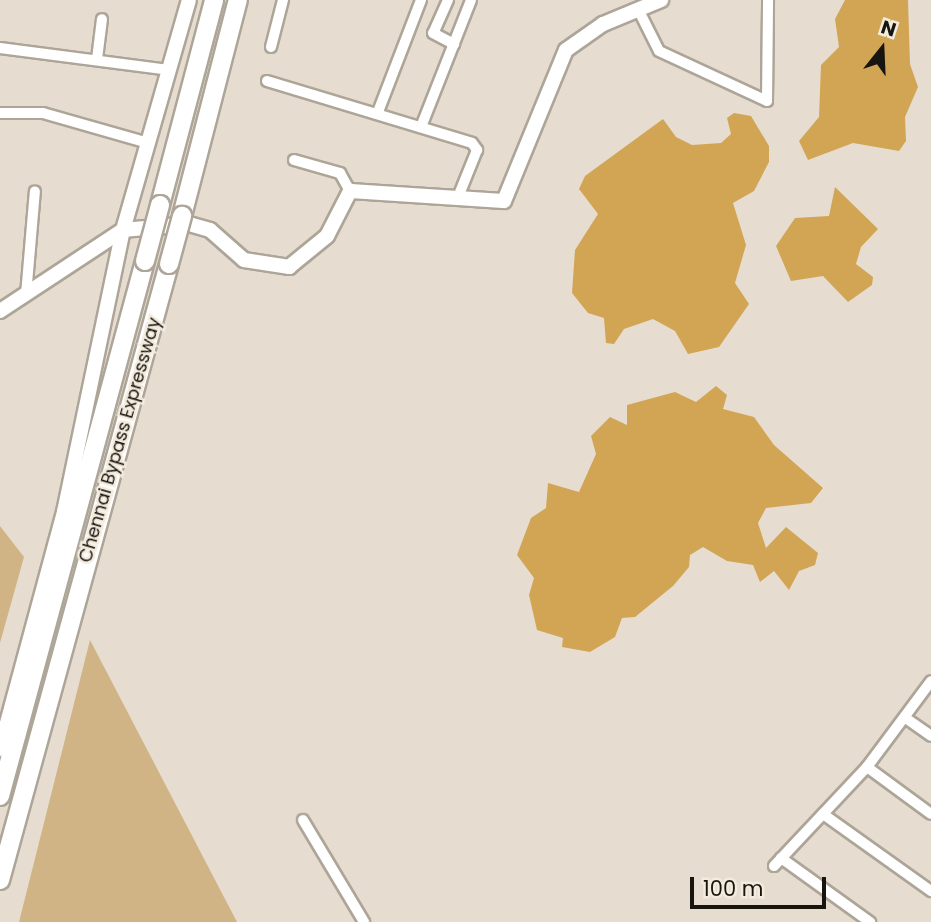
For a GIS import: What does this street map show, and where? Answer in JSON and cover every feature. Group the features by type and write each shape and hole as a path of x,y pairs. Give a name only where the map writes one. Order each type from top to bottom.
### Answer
{"highway":[{"name":"Chennai Bypass Expressway","path":"0,796 70,514 145,261 214,0"},
{"name":"Chennai Bypass Expressway","path":"0,880 182,216 238,0"}],"street":[{"path":"70,514 123,230 189,0"},
{"path":"271,47 283,0"},
{"path":"378,112 421,0"},
{"path":"448,0 433,33 454,44"},
{"path":"421,127 471,0"},
{"path":"350,191 504,201 566,50 603,24 661,0"},
{"path":"640,8 659,51 767,101 768,0"},
{"path":"97,59 102,19"},
{"path":"0,48 169,70"},
{"path":"267,81 378,112 476,146 458,197"},
{"path":"0,113 43,113 148,143"},
{"path":"294,160 340,173 350,191"},
{"path":"26,295 35,191"},
{"path":"0,311 123,230 188,224 210,230 244,260 289,267 327,236 350,191"},
{"path":"0,749 51,585"},
{"path":"870,922 778,862 867,767 906,719 931,681"},
{"path":"906,719 931,736"},
{"path":"867,767 931,814"},
{"path":"823,814 931,891"},
{"path":"303,820 364,922"}],"shaded area":[{"path":"845,0 908,0 910,64 918,87 905,117 906,141 899,151 853,143 808,160 799,141 819,117 821,65 839,47 835,19"},
{"path":"734,113 751,116 769,146 769,162 754,191 733,203 746,245 735,283 749,304 719,347 688,354 675,331 653,319 624,329 614,344 606,343 604,318 588,313 572,293 575,250 598,214 579,189 585,176 663,119 676,137 692,145 721,143 731,134 727,118"},
{"path":"835,187 878,229 861,247 856,264 873,277 872,285 848,302 823,276 791,281 776,246 795,218 829,216"},
{"path":"716,386 727,395 723,409 754,417 774,445 823,488 811,503 766,508 758,523 766,548 786,527 818,553 815,565 799,571 789,590 774,571 760,582 753,565 727,561 703,547 690,555 689,567 673,586 635,617 622,618 615,637 590,652 562,647 563,638 537,630 529,595 534,578 517,555 531,518 546,508 548,483 579,492 596,454 591,436 610,417 627,425 627,405 675,392 696,402"},
{"path":"0,526 24,557 0,643"},
{"path":"90,640 237,922 19,922"}]}
